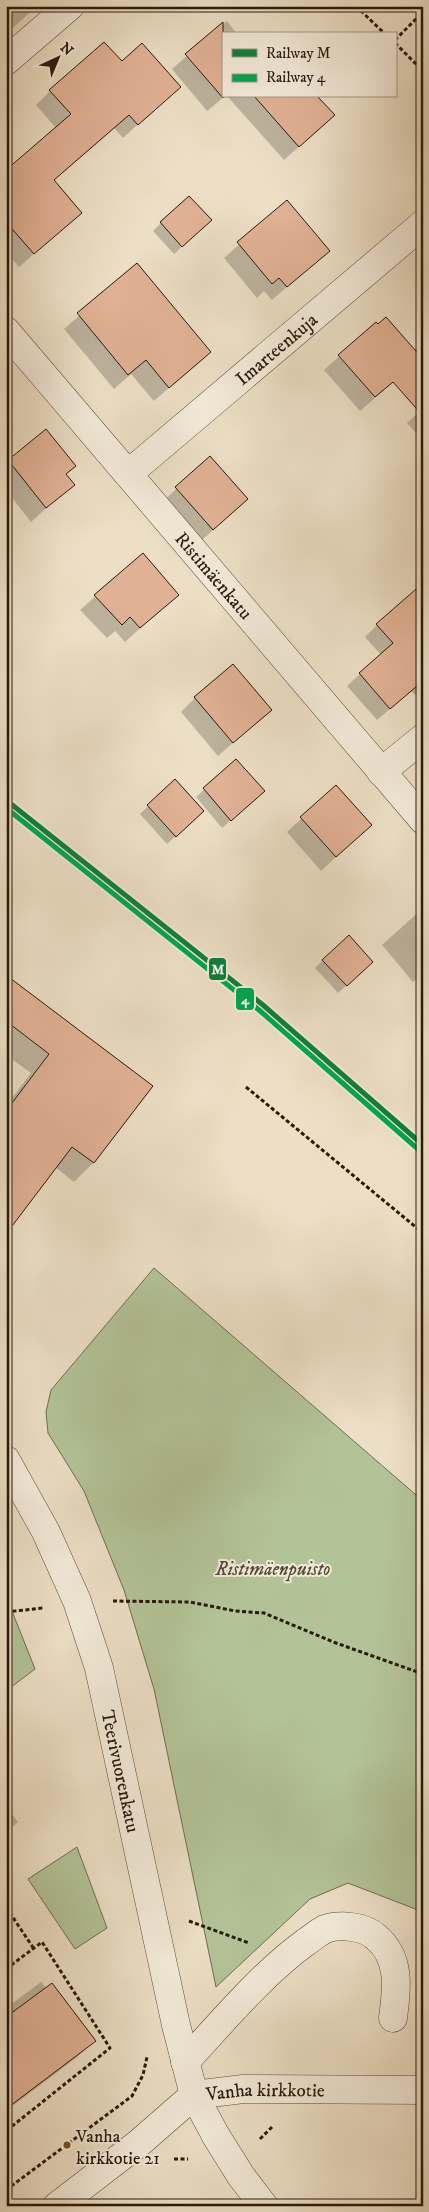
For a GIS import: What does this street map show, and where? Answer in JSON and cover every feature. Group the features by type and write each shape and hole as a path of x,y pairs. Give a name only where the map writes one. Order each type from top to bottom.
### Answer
{"street":[{"path":"6,61 70,6"},
{"name":"Imarteenkuja","path":"128,474 423,224"},
{"name":"Ristimäenkatu","path":"6,331 423,820"},
{"path":"381,772 423,738"},
{"name":"Teerivuorenkatu","path":"6,1460 46,1532 77,1601 99,1668 185,2062 194,2095 216,2136 241,2176 264,2206"},
{"path":"185,2062 285,1958 324,1930 336,1927 351,1927 373,1934 388,1949 393,1960 397,1987 393,2018"},
{"name":"Vanha kirkkotie","path":"57,2206 138,2143 194,2095 263,2089 423,2090"}],"path":[{"path":"356,6 384,32"},
{"path":"396,41 423,12"},
{"path":"396,43 423,71"},
{"path":"246,1087 423,1233"},
{"path":"77,1601 190,1602 235,1611 264,1612 336,1643 423,1674"},
{"path":"151,1906 211,1931 255,1945 297,1949"},
{"path":"6,1907 34,1949"},
{"path":"6,1969 42,1942 110,2048 6,2131"},
{"path":"6,2190 132,2096 144,2075 147,2056"}],"green space":[{"name":"Ristimäenpuisto","path":"154,1268 423,1501 423,1912 348,1883 310,1899 216,1987 154,1689 124,1590 84,1491 48,1433 46,1412 51,1390"},
{"path":"6,1596 35,1669 6,1691"},
{"path":"77,1847 107,1928 75,1949 28,1879"}],"building":[{"path":"223,22 222,97 185,54"},
{"path":"104,42 122,61 142,43 181,87 138,125 129,115 54,180 82,213 34,254 6,222 6,170 71,114 49,90"},
{"path":"256,98 319,98 335,115 299,147"},
{"path":"189,196 212,220 182,247 160,222"},
{"path":"287,200 330,251 287,287 279,278 272,284 237,242"},
{"path":"137,263 211,352 169,388 146,360 128,375 77,313"},
{"path":"386,317 423,359 423,416 393,382 375,397 338,355 376,322 378,324"},
{"path":"46,429 76,466 66,474 75,485 46,508 8,460"},
{"path":"210,456 248,499 213,530 175,487"},
{"path":"143,553 179,595 140,628 130,617 122,625 94,595"},
{"path":"423,583 423,681 390,709 359,673 393,643 376,624"},
{"path":"233,664 272,710 233,743 194,697"},
{"path":"236,759 265,791 231,821 203,788"},
{"path":"175,779 204,811 176,837 147,805"},
{"path":"336,785 372,825 336,857 300,817"},
{"path":"349,935 373,962 347,986 322,960"},
{"path":"6,975 153,1086 94,1163 72,1147 6,1234 6,1111 49,1054 6,1021"},
{"path":"52,1983 96,2041 6,2109 6,2017"}],"rail line":[{"name":"M","path":"6,800 263,1005 423,1145"},
{"name":"4","path":"6,808 259,1010 419,1150"}],"place":[{"name":"Vanha kirkkotie 21","path":"67,2145"}]}
